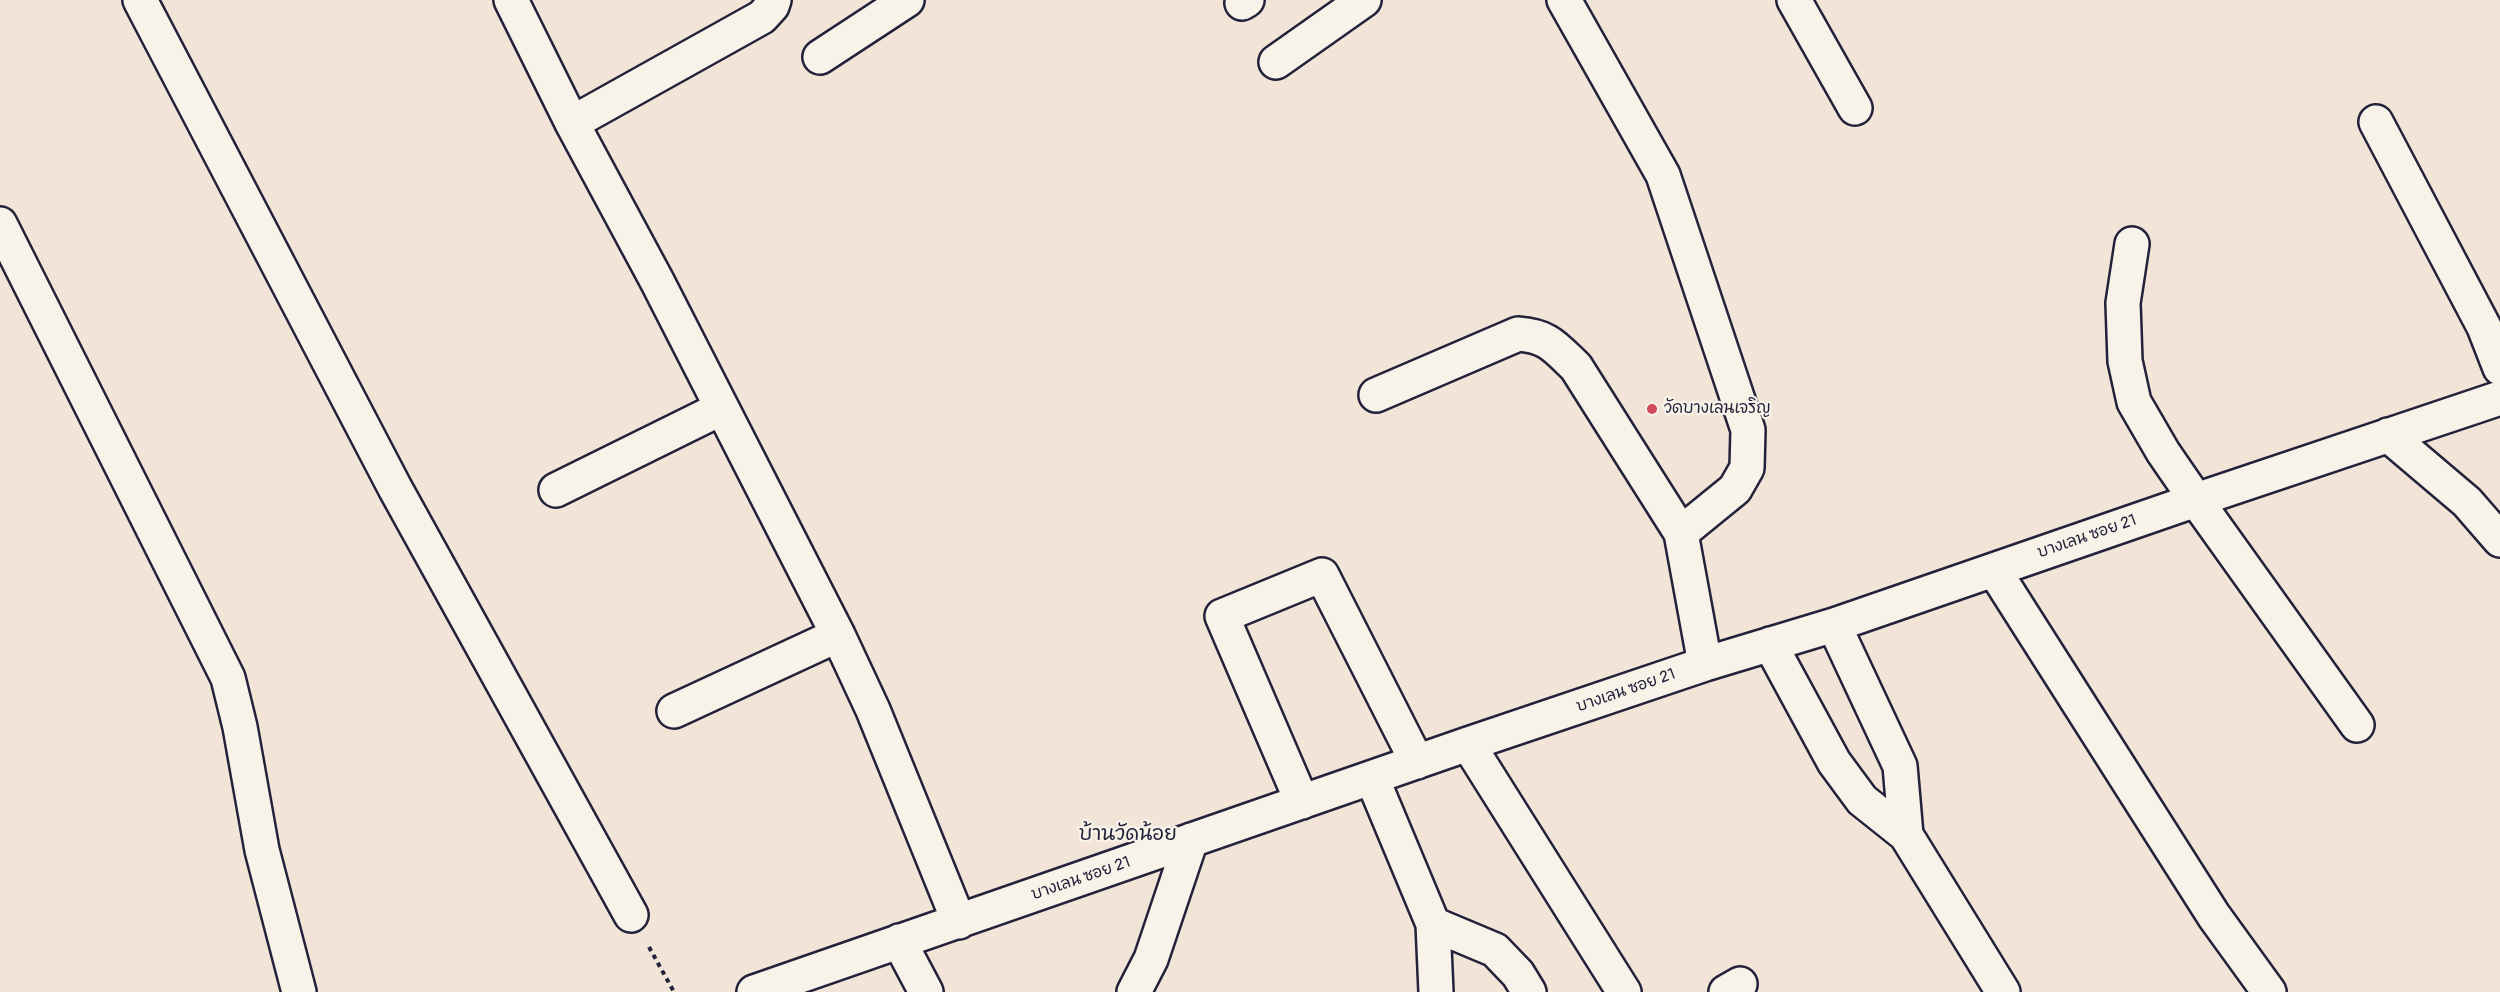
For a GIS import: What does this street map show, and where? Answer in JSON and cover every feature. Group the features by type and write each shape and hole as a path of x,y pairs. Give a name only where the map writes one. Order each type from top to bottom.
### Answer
{"street":[{"path":"140,0 395,488 632,915"},
{"path":"511,0 572,123 838,634 873,710 959,922"},
{"path":"572,123 762,17 772,6 774,0"},
{"path":"820,57 907,0"},
{"path":"1276,62 1364,0"},
{"path":"1564,0 1663,175 1748,430 1747,468 1735,489 1681,532"},
{"path":"1794,0 1855,108"},
{"path":"2376,122 2484,327 2500,368"},
{"path":"0,224 228,678 240,727 262,850 299,992"},
{"path":"2132,244 2122,303 2124,362 2134,402 2196,500 2357,725"},
{"path":"1376,395 1518,334 1538,336 1576,367 1681,532 1705,664"},
{"name":"บางเลน ซอย 21","path":"754,992 1468,744 1705,664 1834,625 2500,398"},
{"path":"556,490 722,408"},
{"path":"2388,435 2467,502 2500,540"},
{"path":"1994,570 2214,916 2269,992"},
{"path":"1302,802 1222,616 1322,575 1417,762"},
{"path":"1834,625 1900,766 1906,835"},
{"path":"674,711 838,634"},
{"path":"1770,644 1834,762 1862,800 1906,835 2003,992"},
{"path":"1468,744 1624,992"},
{"path":"1372,778 1433,924 1436,992"},
{"path":"1134,992 1151,959 1191,840"},
{"path":"1433,924 1494,950 1518,974 1529,992"},
{"path":"898,941 926,992"}],"path":[{"path":"632,915 674,992"}],"place":[{"name":"วัดบางเลนเจริญ","path":"1652,409"}],"district":[{"name":"บ้านวัดน้อย","path":"1128,835"}]}
